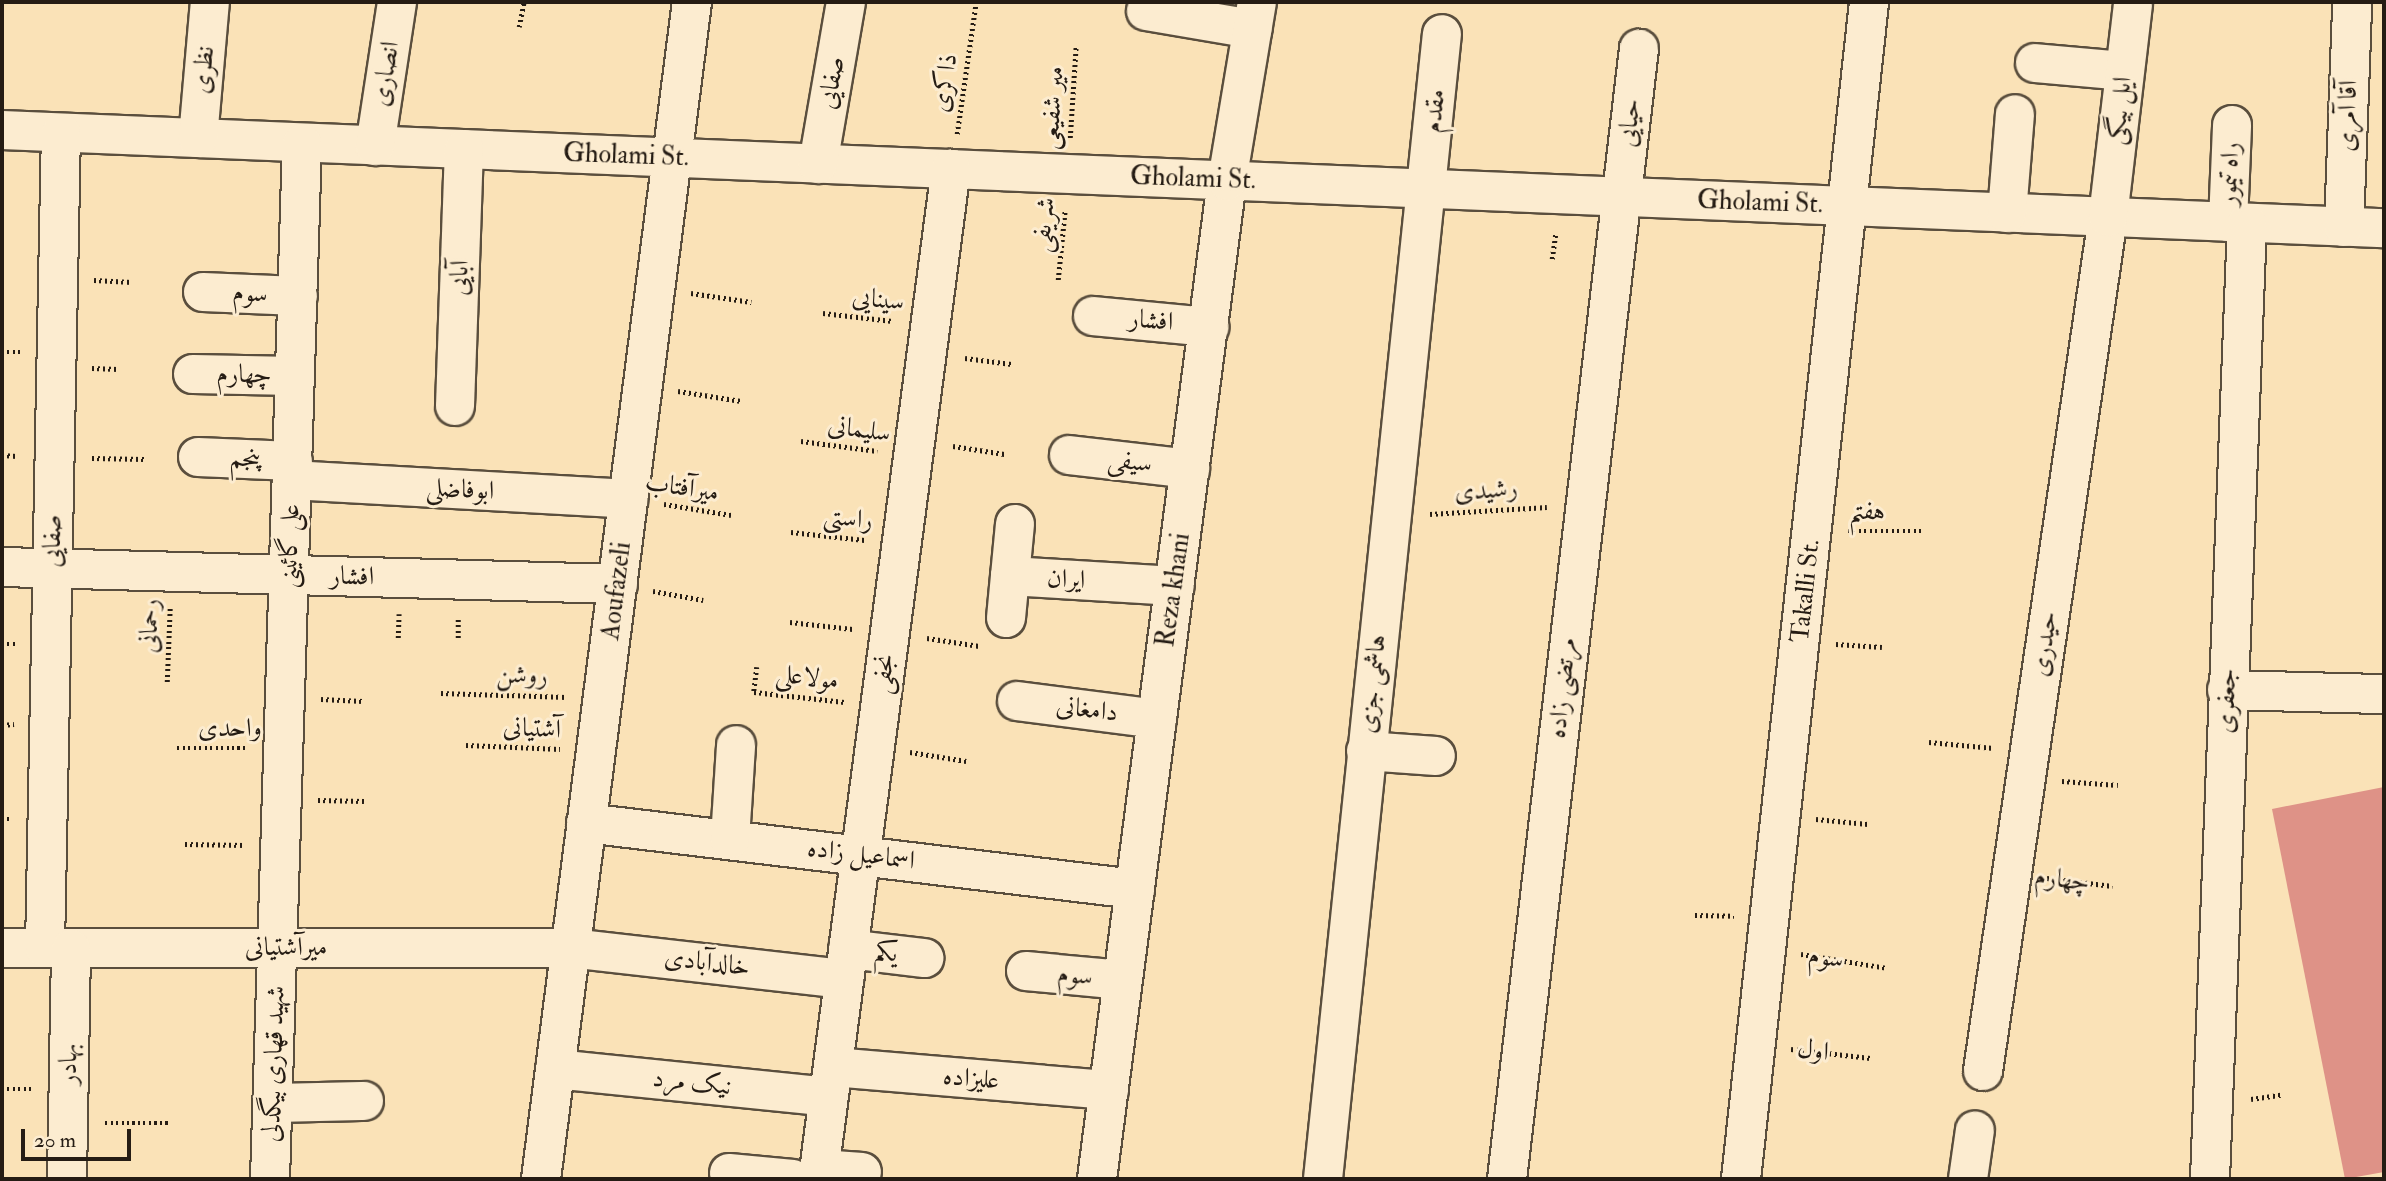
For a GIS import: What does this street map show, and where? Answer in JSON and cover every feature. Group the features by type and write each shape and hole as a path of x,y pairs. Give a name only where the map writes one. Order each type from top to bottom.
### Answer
{"street":[{"name":"نظری","path":"198,138 210,2"},
{"name":"انصاری","path":"375,146 397,2"},
{"name":"Aoufazeli","path":"541,1179 692,2"},
{"name":"صفایی","path":"818,164 846,2"},
{"name":"Takalli St.","path":"1741,1179 1870,2"},
{"name":"ایل بیگی","path":"2108,217 2133,4"},
{"name":"آقا آمری","path":"2344,227 2352,4"},
{"path":"1146,11 1255,16"},
{"name":"Reza khani","path":"1097,1179 1227,181 1255,16"},
{"name":"مقدم","path":"1427,189 1442,34"},
{"name":"حیایی","path":"1622,197 1639,49"},
{"path":"2035,63 2124,71"},
{"path":"2007,213 2015,114"},
{"name":"راه تیمور","path":"2232,125 2238,222"},
{"name":"Gholami St.","path":"2,130 2384,228"},
{"name":"صفایی","path":"58,948 53,569 61,133"},
{"name":"علی گائینی","path":"277,948 302,143"},
{"name":"آبایی","path":"455,406 464,149"},
{"name":"نجفی","path":"810,1176 831,1082 951,169"},
{"name":"هاشمی جزی","path":"1323,1179 1390,517 1427,189"},
{"name":"مرتضی زاده","path":"1507,1179 1612,234 1622,197"},
{"name":"حیدری","path":"1983,1071 2108,217"},
{"name":"جعفری","path":"2210,1179 2227,690 2238,222"},
{"name":"سوم","path":"203,292 298,296"},
{"name":"افشار","path":"1093,316 1209,327"},
{"name":"چهارم","path":"193,374 295,376"},
{"name":"سیفی","path":"1069,455 1190,469"},
{"name":"پنجم","path":"198,457 292,471"},
{"name":"ابوفاضلی","path":"292,471 628,499"},
{"name":"ایران","path":"1015,524 1010,576 1175,586"},
{"name":"افشار","path":"2,567 618,584"},
{"path":"1006,618 1010,576"},
{"path":"2227,690 2384,694"},
{"name":"دامغانی","path":"1017,701 1157,719"},
{"path":"730,839 736,745"},
{"path":"1366,751 1436,756"},
{"name":"اسماعیل زاده","path":"586,823 1135,889"},
{"name":"میرآشتیانی","path":"2,948 570,948"},
{"name":"بهادر","path":"58,948 68,1124 67,1179"},
{"name":"شهید قهاری بیگدلی","path":"271,1179 277,948"},
{"name":"خالدآبادی","path":"570,948 846,964"},
{"name":"یکم","path":"846,964 924,958"},
{"name":"سوم","path":"1026,971 1123,981"},
{"name":"نیک مرد","path":"555,1069 831,1082"},
{"name":"علیزاده","path":"831,1082 1108,1090"},
{"path":"273,1103 364,1101"},
{"path":"1968,1179 1975,1130"},
{"path":"729,1173 810,1176 862,1172"}],"path":[{"path":"519,27 524,2"},
{"name":"ذاکری","path":"951,169 976,2"},
{"name":"میر شفیعی","path":"1068,174 1076,45"},
{"name":"شریفی","path":"1058,280 1068,174"},
{"path":"655,288 751,302"},
{"name":"سینایی","path":"822,313 927,339"},
{"path":"927,339 1012,364"},
{"path":"643,386 741,401"},
{"name":"سلیمانی","path":"801,441 1004,454"},
{"path":"55,457 144,458"},
{"name":"میرآفتاب","path":"628,499 730,515"},
{"name":"رشیدی","path":"1390,517 1584,505"},
{"name":"هفتم","path":"1812,530 1922,531"},
{"name":"راستی","path":"791,532 901,544"},
{"name":"رحمانی","path":"167,682 171,572"},
{"path":"618,584 703,600"},
{"path":"790,622 979,646"},
{"path":"1800,641 1882,648"},
{"name":"مولاعلی","path":"757,667 754,692 880,706"},
{"name":"روشن","path":"441,692 602,698"},
{"path":"1929,742 2118,785"},
{"name":"آشتیانی","path":"466,745 596,751"},
{"path":"874,747 966,761"},
{"name":"واحدی","path":"177,748 284,748"},
{"path":"282,799 364,801"},
{"path":"1780,815 1867,824"},
{"path":"185,844 281,845"},
{"name":"چهارم","path":"2012,874 2113,886"},
{"name":"سوم","path":"1766,949 1887,968"},
{"name":"اول","path":"1755,1044 1870,1058"},
{"path":"68,1124 170,1122"}],"building":[{"path":"2384,787 2384,1172 2345,1179 2272,809"}]}
